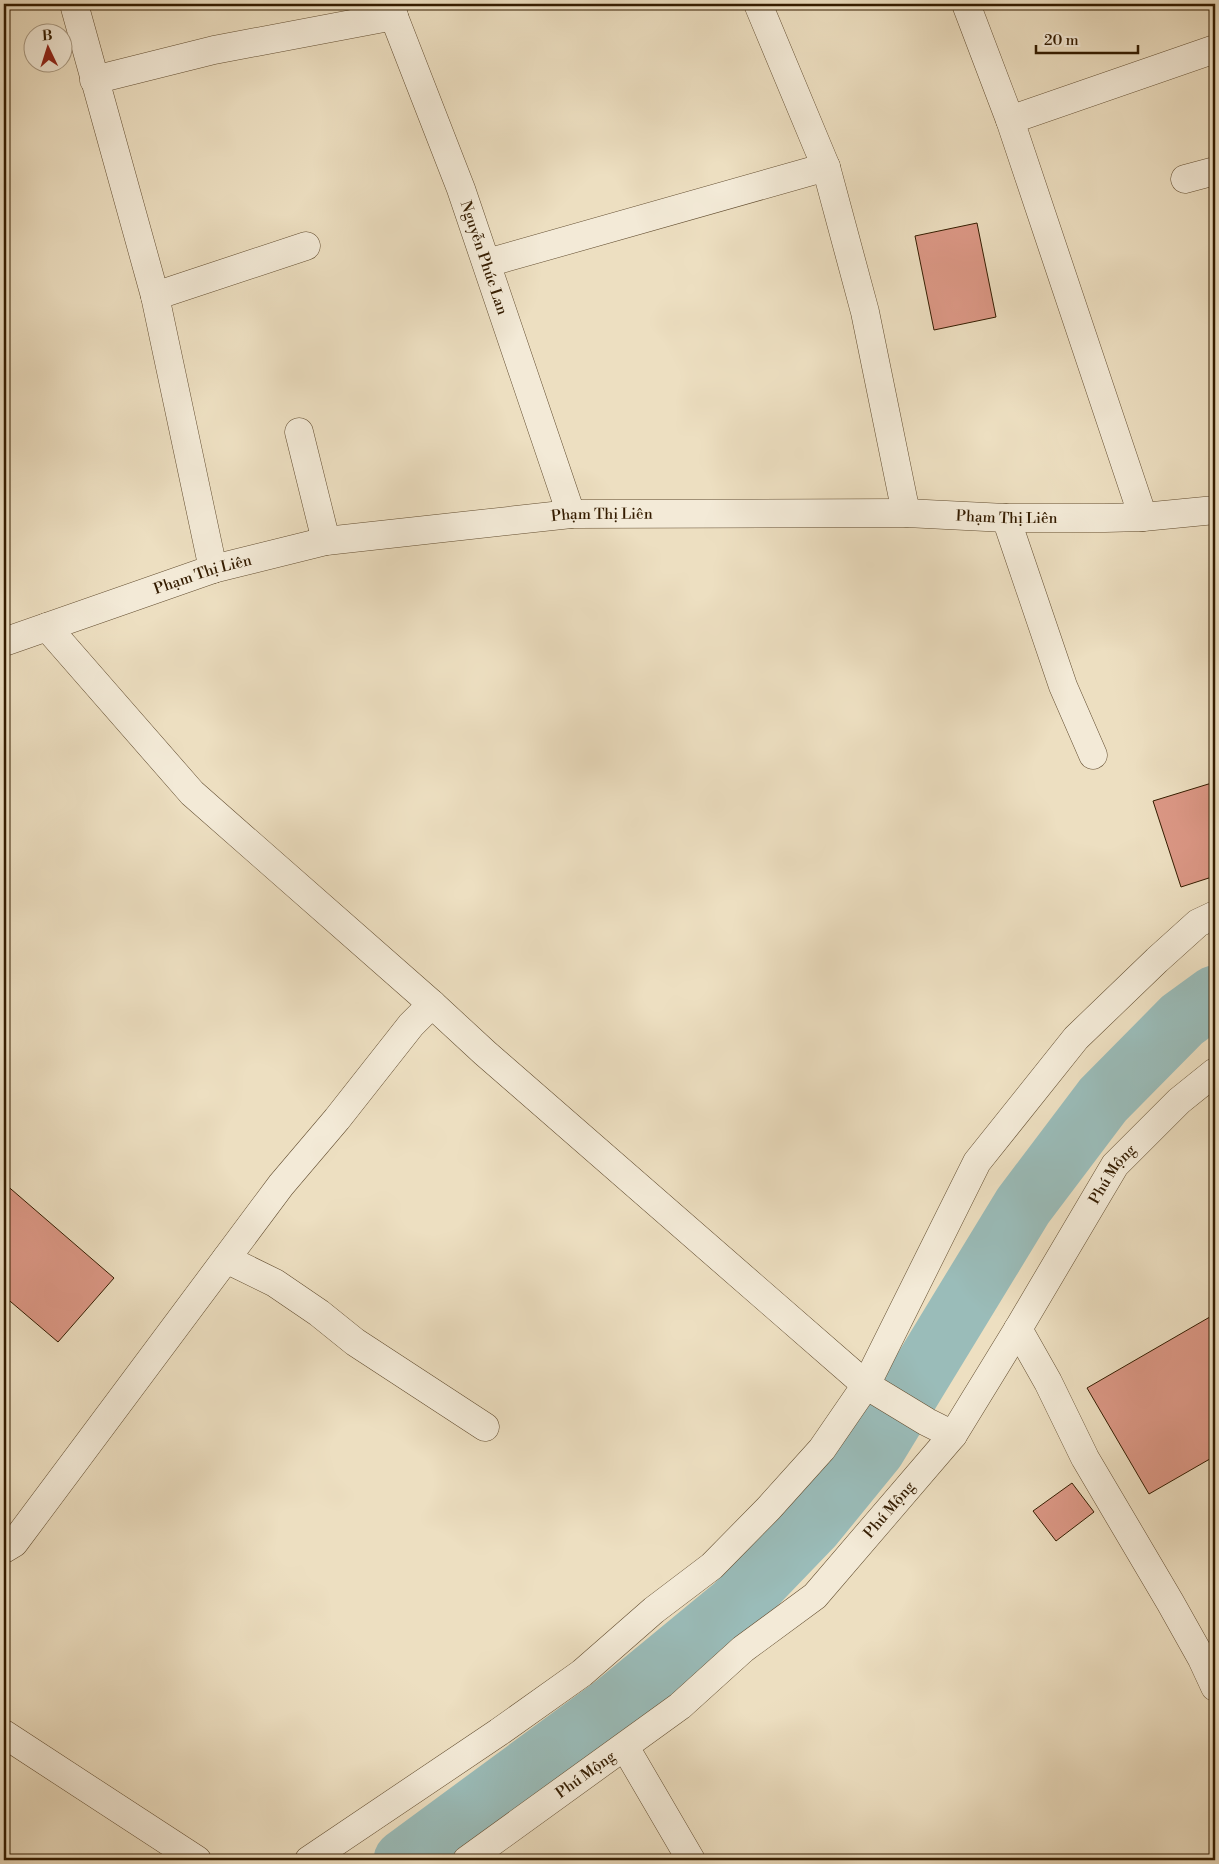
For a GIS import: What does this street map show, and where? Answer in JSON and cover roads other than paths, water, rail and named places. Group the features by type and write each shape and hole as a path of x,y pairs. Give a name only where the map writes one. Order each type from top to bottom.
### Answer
{"street":[{"path":"74,4 155,296 213,569"},
{"path":"758,4 826,167 865,312 906,513"},
{"path":"966,4 1010,120 1143,517"},
{"path":"94,80 214,50 391,10"},
{"name":"Nguyễn Phúc Lan","path":"391,10 461,189 571,514"},
{"path":"1010,120 1215,49"},
{"path":"487,263 826,167"},
{"path":"1185,179 1215,171"},
{"path":"155,296 306,246"},
{"path":"299,432 326,541"},
{"name":"Phạm Thị Liên","path":"7,634 48,627 213,569 326,541 571,514 906,513 1006,518 1143,517 1215,510"},
{"path":"1006,518 1063,686 1093,755"},
{"path":"48,627 192,793 485,1053 875,1390 927,1422 953,1435"},
{"path":"309,1860 499,1732 582,1673 654,1610 712,1566 769,1508 875,1390 977,1162 1076,1038 1198,923 1215,915"},
{"path":"4,1549 14,1543 281,1185 337,1119 410,1025 432,1004"},
{"name":"Phú Mộng","path":"467,1860 680,1706 743,1649 815,1596 953,1435 1018,1329 1114,1165 1179,1101 1215,1072"},
{"path":"226,1259 275,1284 319,1313 355,1342 485,1428"},
{"path":"1018,1329 1048,1382 1085,1458 1209,1656 1215,1687"},
{"path":"4,1734 197,1860"},
{"path":"625,1747 691,1860"}],"waterway":[{"path":"404,1860 616,1704 736,1605 813,1525 875,1449 1023,1206 1103,1100 1182,1020 1215,996"}]}
